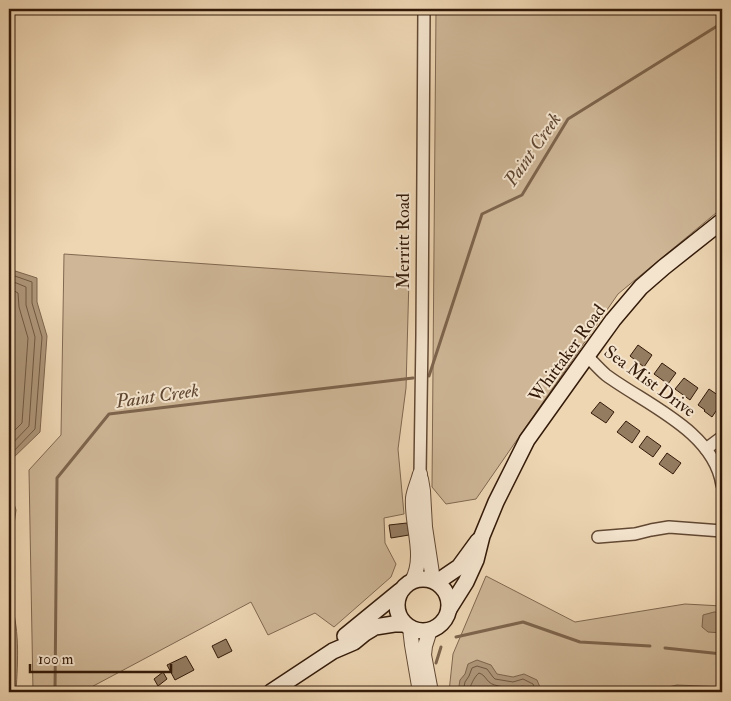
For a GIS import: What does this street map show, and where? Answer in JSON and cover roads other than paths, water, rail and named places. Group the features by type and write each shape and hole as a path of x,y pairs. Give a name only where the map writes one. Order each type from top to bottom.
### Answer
{"main road":[{"name":"Whittaker Road","path":"449,609 473,567 482,536 496,502 527,440 613,320 641,287 722,222"},
{"name":"Whittaker Road","path":"435,581 459,567 482,536"},
{"path":"333,651 347,634 406,586 419,579 426,578 435,581 443,587 447,594 449,609 443,622 430,630 417,631 400,619 396,605 406,586"},
{"path":"271,692 333,651 354,642 375,627 386,625 408,626"}],"street":[{"name":"Merritt Road","path":"424,9 420,474 425,527 435,581"},
{"name":"Sea Mist Drive","path":"587,356 605,374 680,424 699,439 721,475 722,485"},
{"path":"706,449 722,437"},
{"name":"Merritt Road","path":"406,586 416,570 418,559 413,497 420,474"},
{"path":"598,538 669,528 722,531"},
{"path":"408,626 420,692"},
{"path":"430,630 424,655 431,692"}],"water":[{"path":"9,269 37,278 37,302 47,336 40,432 12,459 9,484"},
{"path":"9,488 16,510 9,562"},
{"path":"9,596 17,631 16,692 9,692"},
{"path":"722,612 722,633 708,632 702,627 703,615"},
{"path":"477,660 491,665 497,674 513,677 524,674 537,680 542,692 458,692 460,680 465,674 468,664"},
{"path":"677,685 722,687 722,692 646,692"}],"waterway":[{"name":"Paint Creek","path":"429,376 482,214 522,195 568,119 722,23"},
{"name":"Paint Creek","path":"55,692 57,478 109,414 413,378"},
{"path":"456,637 523,622 580,642 650,646"},
{"path":"436,663 441,647"},
{"path":"665,648 722,654"}]}
